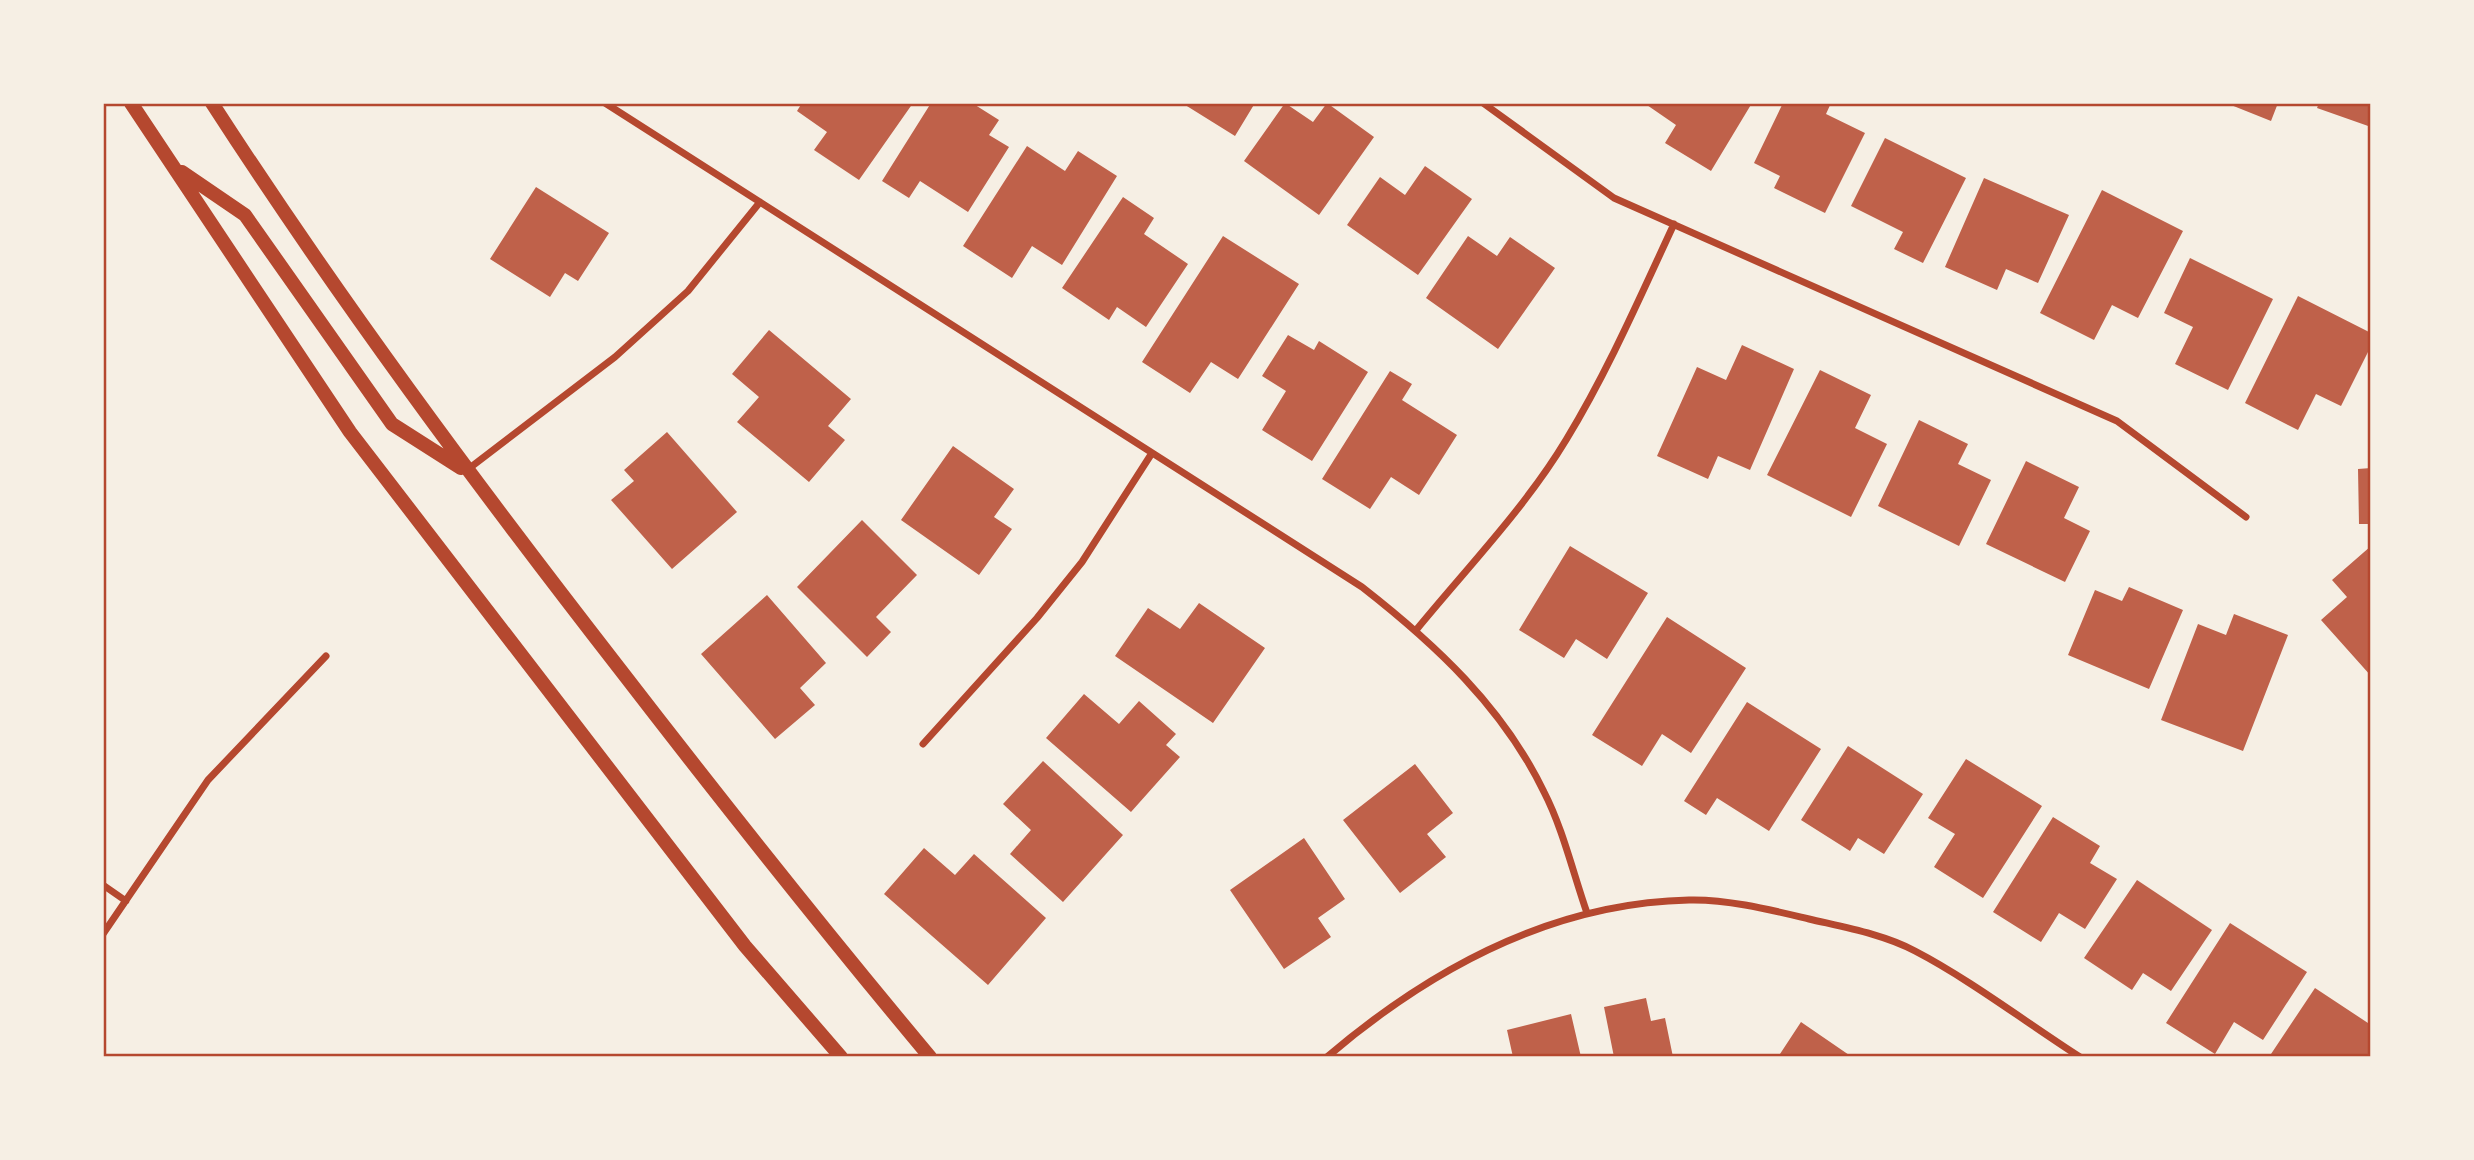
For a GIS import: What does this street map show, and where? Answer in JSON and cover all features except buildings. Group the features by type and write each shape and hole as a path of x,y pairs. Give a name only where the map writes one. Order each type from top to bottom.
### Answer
{"main road":[{"path":"131,103 350,432 745,946 841,1057"},
{"path":"212,103 266,187 466,471 804,907 930,1057"},
{"path":"174,167 245,215 392,424 466,471"}],"street":[{"path":"605,103 1362,587 1417,629 1483,697 1520,746 1546,794 1587,913"},
{"path":"1483,103 1614,198 2117,421 2246,517"},
{"path":"466,471 615,356 688,291 760,202"},
{"path":"1417,629 1511,515 1565,442 1608,366 1674,224"},
{"path":"923,744 1037,618 1074,571 1152,453"},
{"path":"103,934 208,780 326,656"},
{"path":"103,886 126,901"},
{"path":"1332,1056 1402,996 1474,954 1587,913 1689,900 1767,909 1854,930 1914,950 2080,1057"}]}
